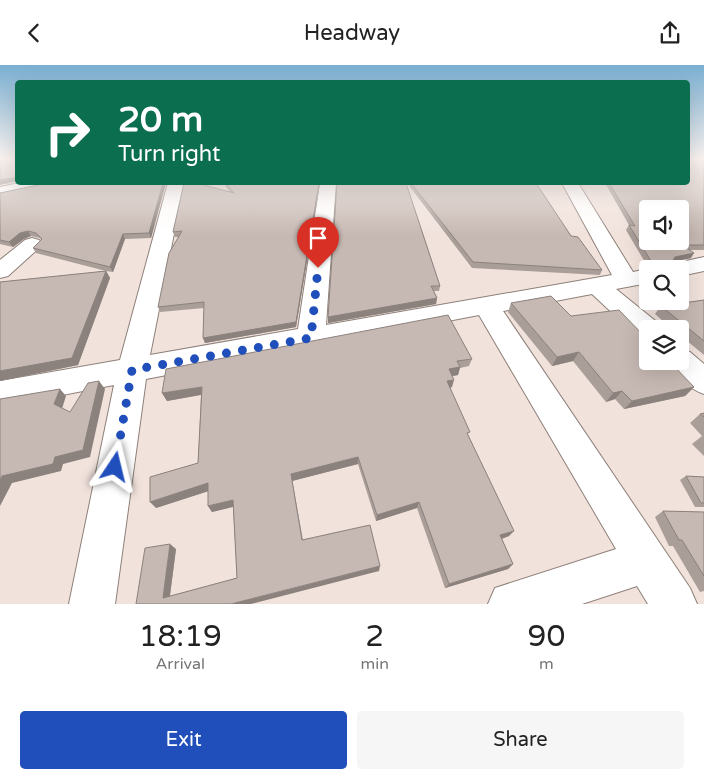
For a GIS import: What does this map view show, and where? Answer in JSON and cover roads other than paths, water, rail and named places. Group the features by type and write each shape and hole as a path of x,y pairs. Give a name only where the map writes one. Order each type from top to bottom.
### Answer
{"street":[{"path":"0,192 30,185"},
{"path":"92,604 132,370 176,185"},
{"path":"311,338 328,185"},
{"path":"0,393 637,279 571,185"},
{"path":"0,271 32,244"},
{"path":"689,267 704,264"},
{"path":"599,287 639,323"},
{"path":"487,307 674,604"},
{"path":"689,368 704,382"},
{"path":"511,604 647,561"}]}
